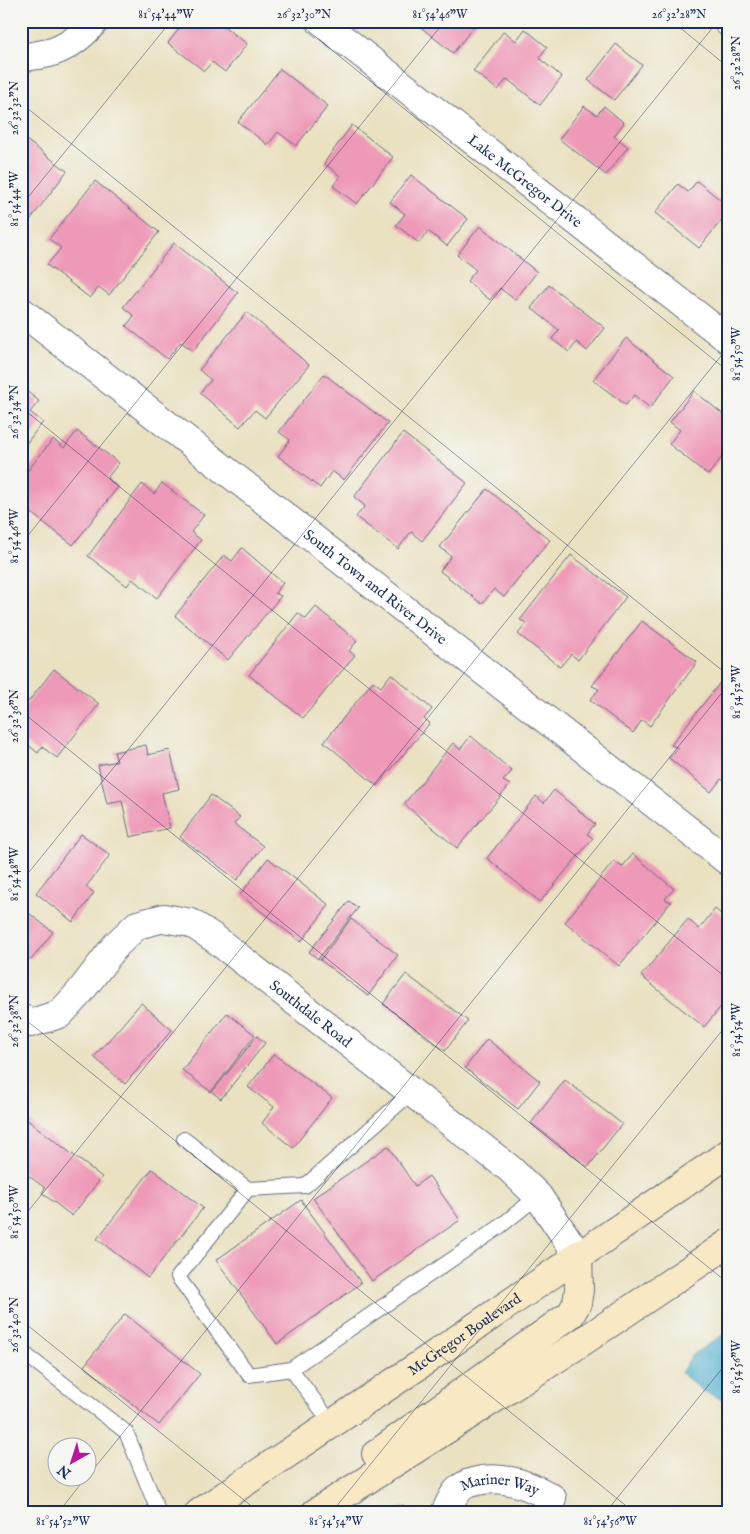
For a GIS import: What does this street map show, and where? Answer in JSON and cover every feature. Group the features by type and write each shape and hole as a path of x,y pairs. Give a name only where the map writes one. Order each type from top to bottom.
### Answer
{"main road":[{"name":"McGregor Boulevard","path":"199,1513 729,1153"},
{"path":"315,1513 469,1416 729,1243"},
{"path":"353,1488 377,1453 571,1314 578,1297 578,1256"}],"street":[{"path":"21,58 50,53 66,45 78,38 94,21"},
{"name":"Lake McGregor Drive","path":"320,21 729,340"},
{"name":"South Town and River Drive","path":"21,312 729,862"},
{"name":"Southdale Road","path":"21,1018 31,1023 60,1014 80,992 116,945 137,925 164,918 191,923 214,938 510,1169 538,1196 578,1256"},
{"name":"Mariner Way","path":"445,1513 452,1496 463,1485 482,1479 504,1479 538,1490 552,1498 545,1513"}],"lane":[{"path":"184,1139 248,1189 305,1186 412,1092"},
{"path":"248,1189 178,1277 248,1375 292,1369 498,1228 538,1196"},
{"path":"21,1351 126,1432 159,1513"},
{"path":"292,1369 332,1424"}],"water":[{"path":"729,1331 729,1403 703,1391 681,1373 692,1355"}],"building":[{"path":"185,21 217,21 247,44 225,72 212,62 204,71 168,43"},
{"path":"413,21 478,21 453,53"},
{"path":"525,29 547,47 539,58 562,77 540,105 507,79 498,90 473,71 504,31 516,41"},
{"path":"616,44 642,65 614,100 588,80"},
{"path":"280,69 328,106 296,146 278,132 268,145 238,122"},
{"path":"584,106 597,115 604,106 624,123 614,136 628,147 606,175 559,139"},
{"path":"352,125 393,157 357,204 333,186 340,176 324,163"},
{"path":"21,136 67,171 21,232"},
{"path":"411,175 468,219 447,246 428,231 419,243 396,225 405,214 390,202"},
{"path":"95,181 159,232 109,295 99,287 90,298 47,265 61,248 49,239"},
{"path":"697,181 729,207 729,211 699,248 655,213 678,184 688,192"},
{"path":"480,226 537,272 515,300 500,288 490,300 467,281 476,270 457,255"},
{"path":"174,243 238,293 193,351 181,342 167,359 126,326 134,316 123,307"},
{"path":"549,285 605,328 587,351 577,342 569,352 552,339 559,330 531,308"},
{"path":"247,312 309,365 265,418 255,410 240,427 200,393 211,380 199,370"},
{"path":"626,338 674,376 650,408 634,395 626,405 593,380"},
{"path":"324,374 388,423 344,480 332,471 320,488 278,456 290,440 279,432"},
{"path":"21,387 39,401 30,412 43,422 21,450"},
{"path":"694,391 729,419 729,448 708,475 669,444 680,430 670,422"},
{"path":"77,431 119,463 107,478 118,487 73,545 21,505 21,479 53,439 64,448"},
{"path":"403,433 467,483 422,541 411,532 398,549 356,517 365,506 354,497"},
{"path":"162,483 204,515 191,532 201,540 157,598 132,579 127,586 88,556 142,484 154,494"},
{"path":"487,489 550,540 504,597 494,589 482,604 440,571 451,556 440,547"},
{"path":"242,548 283,583 275,593 281,596 228,660 175,616 224,555 232,561"},
{"path":"571,555 626,597 578,660 571,654 560,667 518,634 527,623 520,620"},
{"path":"316,607 357,641 349,651 355,655 303,718 249,675 298,613 306,619"},
{"path":"642,621 697,662 650,726 642,720 633,733 590,700 599,689 592,686"},
{"path":"54,669 99,704 57,758 42,747 38,753 21,739 21,711"},
{"path":"391,674 432,709 424,719 430,723 377,786 324,742 373,681 381,687"},
{"path":"722,680 729,685 729,784 721,779 711,792 669,758 678,748 671,745"},
{"path":"471,736 512,771 503,781 510,785 457,848 404,804 453,743 460,749"},
{"path":"146,745 148,755 170,750 179,789 162,793 170,828 130,837 122,801 107,804 98,765 117,761 114,752"},
{"path":"21,758 27,763 21,770"},
{"path":"554,790 595,824 587,834 593,838 540,902 487,858 536,796 544,803"},
{"path":"211,795 240,817 234,824 263,846 237,880 180,837"},
{"path":"81,834 110,855 86,887 94,893 73,922 36,893"},
{"path":"633,854 674,889 665,899 671,902 619,966 565,922 614,861 622,867"},
{"path":"268,858 329,905 301,942 240,895"},
{"path":"349,901 358,908 318,959 309,952"},
{"path":"21,907 53,932 31,960 21,952"},
{"path":"715,909 729,921 729,997 704,1027 641,976 688,919 699,929"},
{"path":"351,919 398,955 368,996 320,960"},
{"path":"406,974 468,1021 445,1051 383,1004"},
{"path":"141,1003 172,1030 125,1084 94,1057"},
{"path":"227,1013 255,1035 211,1092 182,1070"},
{"path":"257,1036 265,1043 221,1099 212,1092"},
{"path":"487,1039 540,1081 518,1109 465,1068"},
{"path":"274,1054 332,1098 293,1148 262,1123 274,1107 248,1087"},
{"path":"565,1080 622,1124 588,1167 531,1123"},
{"path":"21,1115 102,1177 72,1216 42,1193 45,1188 21,1170"},
{"path":"388,1146 415,1186 429,1176 460,1220 372,1281 313,1198"},
{"path":"152,1169 203,1208 148,1278 97,1239"},
{"path":"301,1200 361,1283 277,1344 216,1260"},
{"path":"125,1314 200,1374 159,1425 84,1366"},
{"path":"402,1505 418,1513 398,1513"}]}
